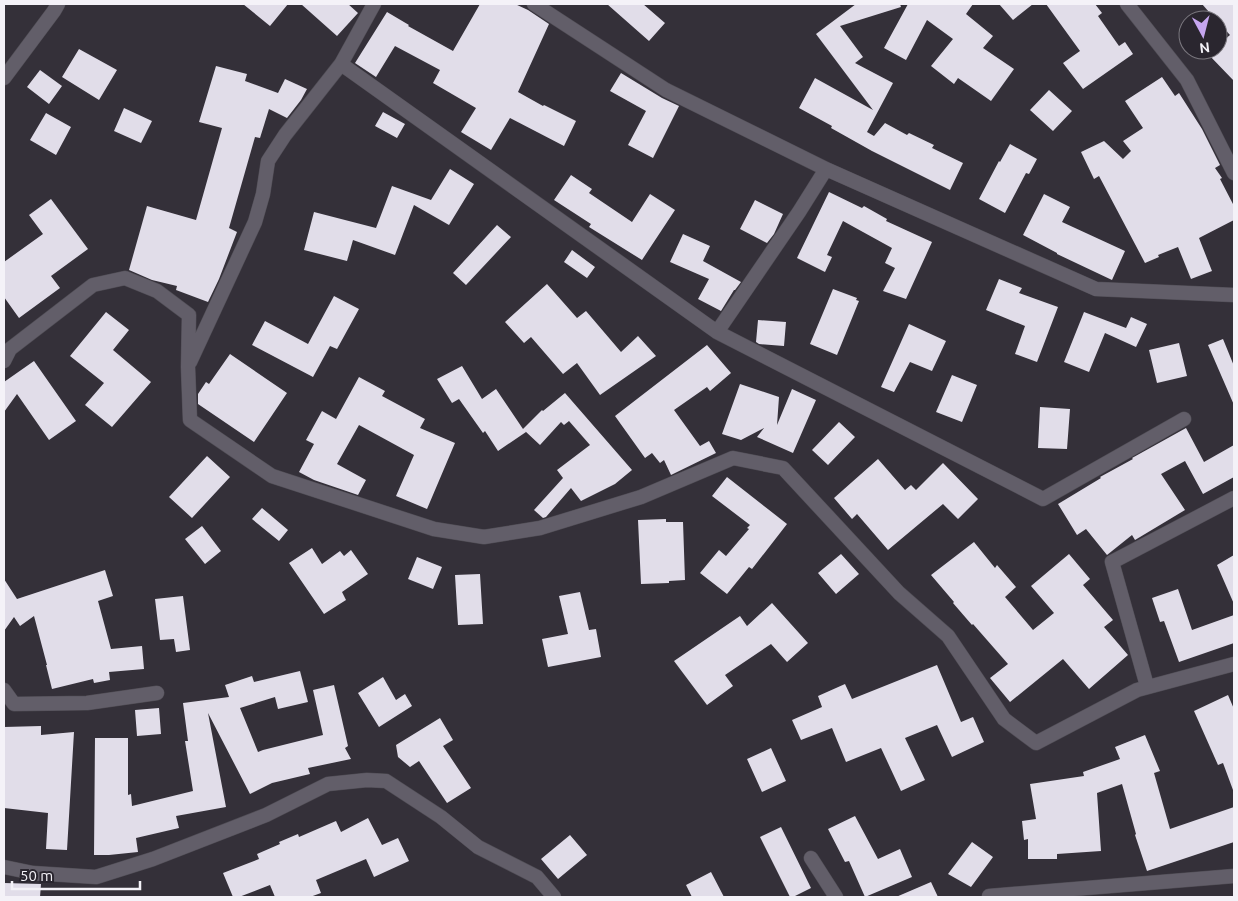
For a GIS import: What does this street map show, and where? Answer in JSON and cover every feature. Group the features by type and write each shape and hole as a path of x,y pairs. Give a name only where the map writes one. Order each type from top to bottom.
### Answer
{"street":[{"path":"4,78 58,4"},
{"path":"188,367 255,222 263,194 268,161 285,135 341,64 374,4"},
{"path":"534,4 666,90 826,169 1096,289 1234,295"},
{"path":"1127,4 1187,80 1234,173"},
{"path":"341,64 717,332 1043,499 1184,419"},
{"path":"717,332 826,169"},
{"path":"6,351 93,285 124,278 157,291 189,315 190,420 272,476 434,529 484,537 540,528 641,497 733,458 783,468 899,593 948,636 1004,719 1036,743 1136,690 1234,664"},
{"path":"1147,686 1112,562 1234,498"},
{"path":"4,690 9,706 87,703 157,693"},
{"path":"4,867 33,873 96,877 153,859 266,815 328,784 366,780 386,781 442,817 478,847 537,877 554,897"},
{"path":"811,858 836,897"},
{"path":"989,896 1234,876"}],"building":[{"path":"243,4 288,4 270,26"},
{"path":"301,4 348,4 358,13 337,36"},
{"path":"480,4 515,4 549,24 518,92 576,121 564,146 510,118 491,150 461,132 476,108 433,83 440,70 395,46 376,77 355,63 387,12 453,51"},
{"path":"607,4 643,4 665,23 649,41"},
{"path":"856,4 900,4 901,7 840,26 863,57 855,63 893,83 867,132 874,136 885,123 907,135 909,133 934,145 932,148 963,163 950,190 872,151 799,108 815,78 873,110 816,34"},
{"path":"908,4 973,4 966,14 993,36 983,48 1014,69 991,101 958,78 954,84 931,66 953,39 927,20 906,60 884,48"},
{"path":"999,4 1033,4 1013,20"},
{"path":"1046,4 1095,4 1102,13 1098,16 1119,46 1125,42 1133,54 1083,89 1063,63 1080,51"},
{"path":"1202,4 1234,4 1234,81 1214,60 1228,60 1228,37 1230,35 1228,33 1228,10 1207,10"},
{"path":"79,49 117,70 99,100 62,77"},
{"path":"216,66 247,74 245,81 278,93 285,79 307,89 287,118 269,109 260,138 255,137 229,228 237,232 208,302 176,290 177,286 152,280 129,270 147,206 196,220 222,128 199,122"},
{"path":"40,70 62,86 49,104 27,87"},
{"path":"621,73 679,106 653,158 628,145 646,111 610,91"},
{"path":"1162,77 1175,96 1179,93 1202,129 1220,165 1215,168 1222,178 1220,179 1234,206 1234,220 1199,238 1212,271 1191,279 1178,247 1158,255 1159,257 1145,263 1099,176 1094,179 1081,152 1104,141 1123,159 1131,151 1123,141 1143,128 1125,101"},
{"path":"1049,90 1072,111 1053,131 1030,110"},
{"path":"124,108 152,121 141,143 114,131"},
{"path":"383,112 405,124 397,138 375,126"},
{"path":"46,113 71,127 56,155 30,140"},
{"path":"1010,144 1037,159 1029,174 1026,173 1005,213 979,199"},
{"path":"450,169 474,184 449,225 414,205 395,255 353,240 347,261 304,250 314,212 376,228 392,186 431,200"},
{"path":"571,175 592,189 589,193 632,222 650,194 675,210 642,260 589,227 591,224 554,200"},
{"path":"829,192 862,208 864,206 887,219 886,221 932,242 906,299 883,291 895,268 885,263 892,248 843,221 827,255 832,257 825,272 797,258"},
{"path":"1044,194 1070,207 1062,222 1125,251 1112,280 1057,254 1023,235"},
{"path":"51,199 88,249 51,276 60,288 19,318 4,297 4,262 43,234 29,215"},
{"path":"755,200 783,214 774,234 767,243 740,229"},
{"path":"497,225 511,237 466,285 453,273"},
{"path":"683,234 710,246 703,261 741,282 721,311 698,299 709,279 670,262"},
{"path":"572,250 595,267 587,278 564,262"},
{"path":"999,279 1022,288 1019,293 1058,307 1037,362 1015,354 1025,326 986,310"},
{"path":"547,284 577,318 586,311 621,352 638,336 656,356 600,395 577,363 563,374 531,337 524,343 505,322"},
{"path":"833,289 857,298 856,300 859,301 837,355 810,344"},
{"path":"334,296 359,309 337,349 330,346 313,377 252,345 265,321 308,344"},
{"path":"106,312 129,330 113,350 151,382 112,427 85,405 104,383 70,356"},
{"path":"1084,312 1126,328 1131,317 1147,324 1136,347 1105,333 1089,372 1064,362"},
{"path":"758,320 786,322 784,346 759,344 756,342"},
{"path":"909,324 946,341 932,371 910,362 894,392 881,387"},
{"path":"1223,339 1234,366 1234,405 1208,345"},
{"path":"1179,343 1187,376 1157,383 1149,350"},
{"path":"707,345 731,373 710,391 707,387 674,410 700,446 709,441 716,453 671,475 664,460 660,463 652,453 645,458 615,416"},
{"path":"230,354 287,393 254,442 198,404 198,394 206,382 209,384"},
{"path":"34,361 76,421 49,440 17,394 4,412 4,382"},
{"path":"462,366 482,399 496,389 523,429 542,410 565,393 632,470 615,484 581,501 571,488 546,517 543,518 534,510 563,478 557,470 590,445 569,421 564,425 561,422 540,445 525,431 498,451 485,431 483,433 459,399 452,403 437,379"},
{"path":"952,375 977,385 962,422 936,412"},
{"path":"359,377 385,391 382,396 425,419 420,428 455,443 427,509 396,496 414,455 359,425 337,464 366,480 358,495 314,480 299,472 314,444 306,440 322,411 336,419"},
{"path":"740,384 779,397 777,425 792,389 816,400 793,453 757,437 764,428 741,440 722,434"},
{"path":"1040,407 1070,409 1067,449 1038,448"},
{"path":"839,422 855,437 828,465 812,450"},
{"path":"1186,428 1204,462 1234,445 1234,477 1203,494 1185,461 1161,474 1185,510 1135,540 1132,535 1107,555 1086,529 1077,535 1058,504 1132,458"},
{"path":"207,456 230,477 192,518 169,497"},
{"path":"878,459 905,490 911,485 916,490 943,463 978,499 958,519 943,504 888,550 857,514 852,519 834,498"},
{"path":"727,477 787,524 752,569 749,567 727,594 700,573 719,550 726,556 749,529 747,528 750,525 712,496"},
{"path":"262,508 288,530 279,541 252,519"},
{"path":"666,519 666,522 683,522 685,580 669,581 669,583 641,584 638,520"},
{"path":"202,526 221,551 205,564 185,539"},
{"path":"974,542 995,568 997,565 1016,587 1005,597 1033,630 1054,613 1031,586 1069,554 1090,579 1083,585 1113,620 1104,627 1128,655 1089,689 1063,659 1010,702 990,678 1008,664 972,625 931,575"},
{"path":"312,548 322,564 340,551 344,556 351,550 368,574 342,592 346,600 324,614 289,563"},
{"path":"841,554 859,574 836,594 818,573"},
{"path":"1234,555 1234,604 1217,565"},
{"path":"417,557 442,567 433,589 408,579"},
{"path":"105,570 113,596 98,601 111,649 142,646 144,669 109,672 110,680 94,683 93,679 52,689 34,616 20,626 14,617 4,631 4,579 17,599"},
{"path":"480,574 483,624 458,625 455,575"},
{"path":"1178,589 1192,630 1234,615 1234,643 1179,662 1164,621 1160,622 1152,598"},
{"path":"580,592 589,630 596,629 601,657 548,667 542,639 568,634 559,596"},
{"path":"183,596 190,650 176,652 174,639 160,640 155,599"},
{"path":"772,603 808,643 787,662 771,644 725,675 733,686 707,705 674,661 740,616 747,626"},
{"path":"937,665 961,722 973,717 984,742 952,757 937,725 905,738 925,780 901,791 881,748 846,762 832,728 801,740 792,720 822,707 818,696 845,684 852,699"},
{"path":"300,671 308,702 278,709 275,697 240,708 258,752 323,735 313,690 334,685 348,746 345,748 351,759 308,768 310,774 272,783 250,794 208,713 226,807 176,816 179,828 136,838 138,852 94,855 95,738 128,738 128,795 131,794 132,806 193,791 185,741 188,741 183,703 229,697 225,685 252,676 254,682"},
{"path":"383,677 396,700 405,694 412,706 379,727 358,693"},
{"path":"1228,695 1234,709 1234,790 1223,763 1218,765 1194,711"},
{"path":"159,708 161,734 137,736 135,710"},
{"path":"440,718 453,740 443,746 471,788 447,803 419,761 410,767 398,757 396,745"},
{"path":"41,726 41,735 74,732 67,850 46,849 48,813 4,808 4,727"},
{"path":"1145,735 1160,771 1154,773 1170,829 1234,807 1234,842 1147,871 1135,835 1122,784 1097,793 1101,851 1057,854 1057,859 1028,859 1028,839 1024,840 1022,821 1036,819 1030,784 1084,776 1083,772 1120,759 1115,747"},
{"path":"771,748 786,781 762,792 747,759"},
{"path":"855,816 878,859 900,849 912,877 865,897 849,861 845,862 828,829"},
{"path":"368,818 382,845 398,838 409,861 374,877 366,859 316,880 321,893 310,897 275,897 270,885 239,897 233,897 223,873 259,859 257,854 298,834 299,837 336,821 341,832"},
{"path":"781,827 811,888 793,897 790,897 760,837"},
{"path":"570,835 587,855 558,879 541,859"},
{"path":"972,842 993,857 971,887 948,874"},
{"path":"711,872 724,897 692,897 686,885"},
{"path":"931,882 938,897 896,897"},
{"path":"4,883 41,884 40,897 4,897"}]}
